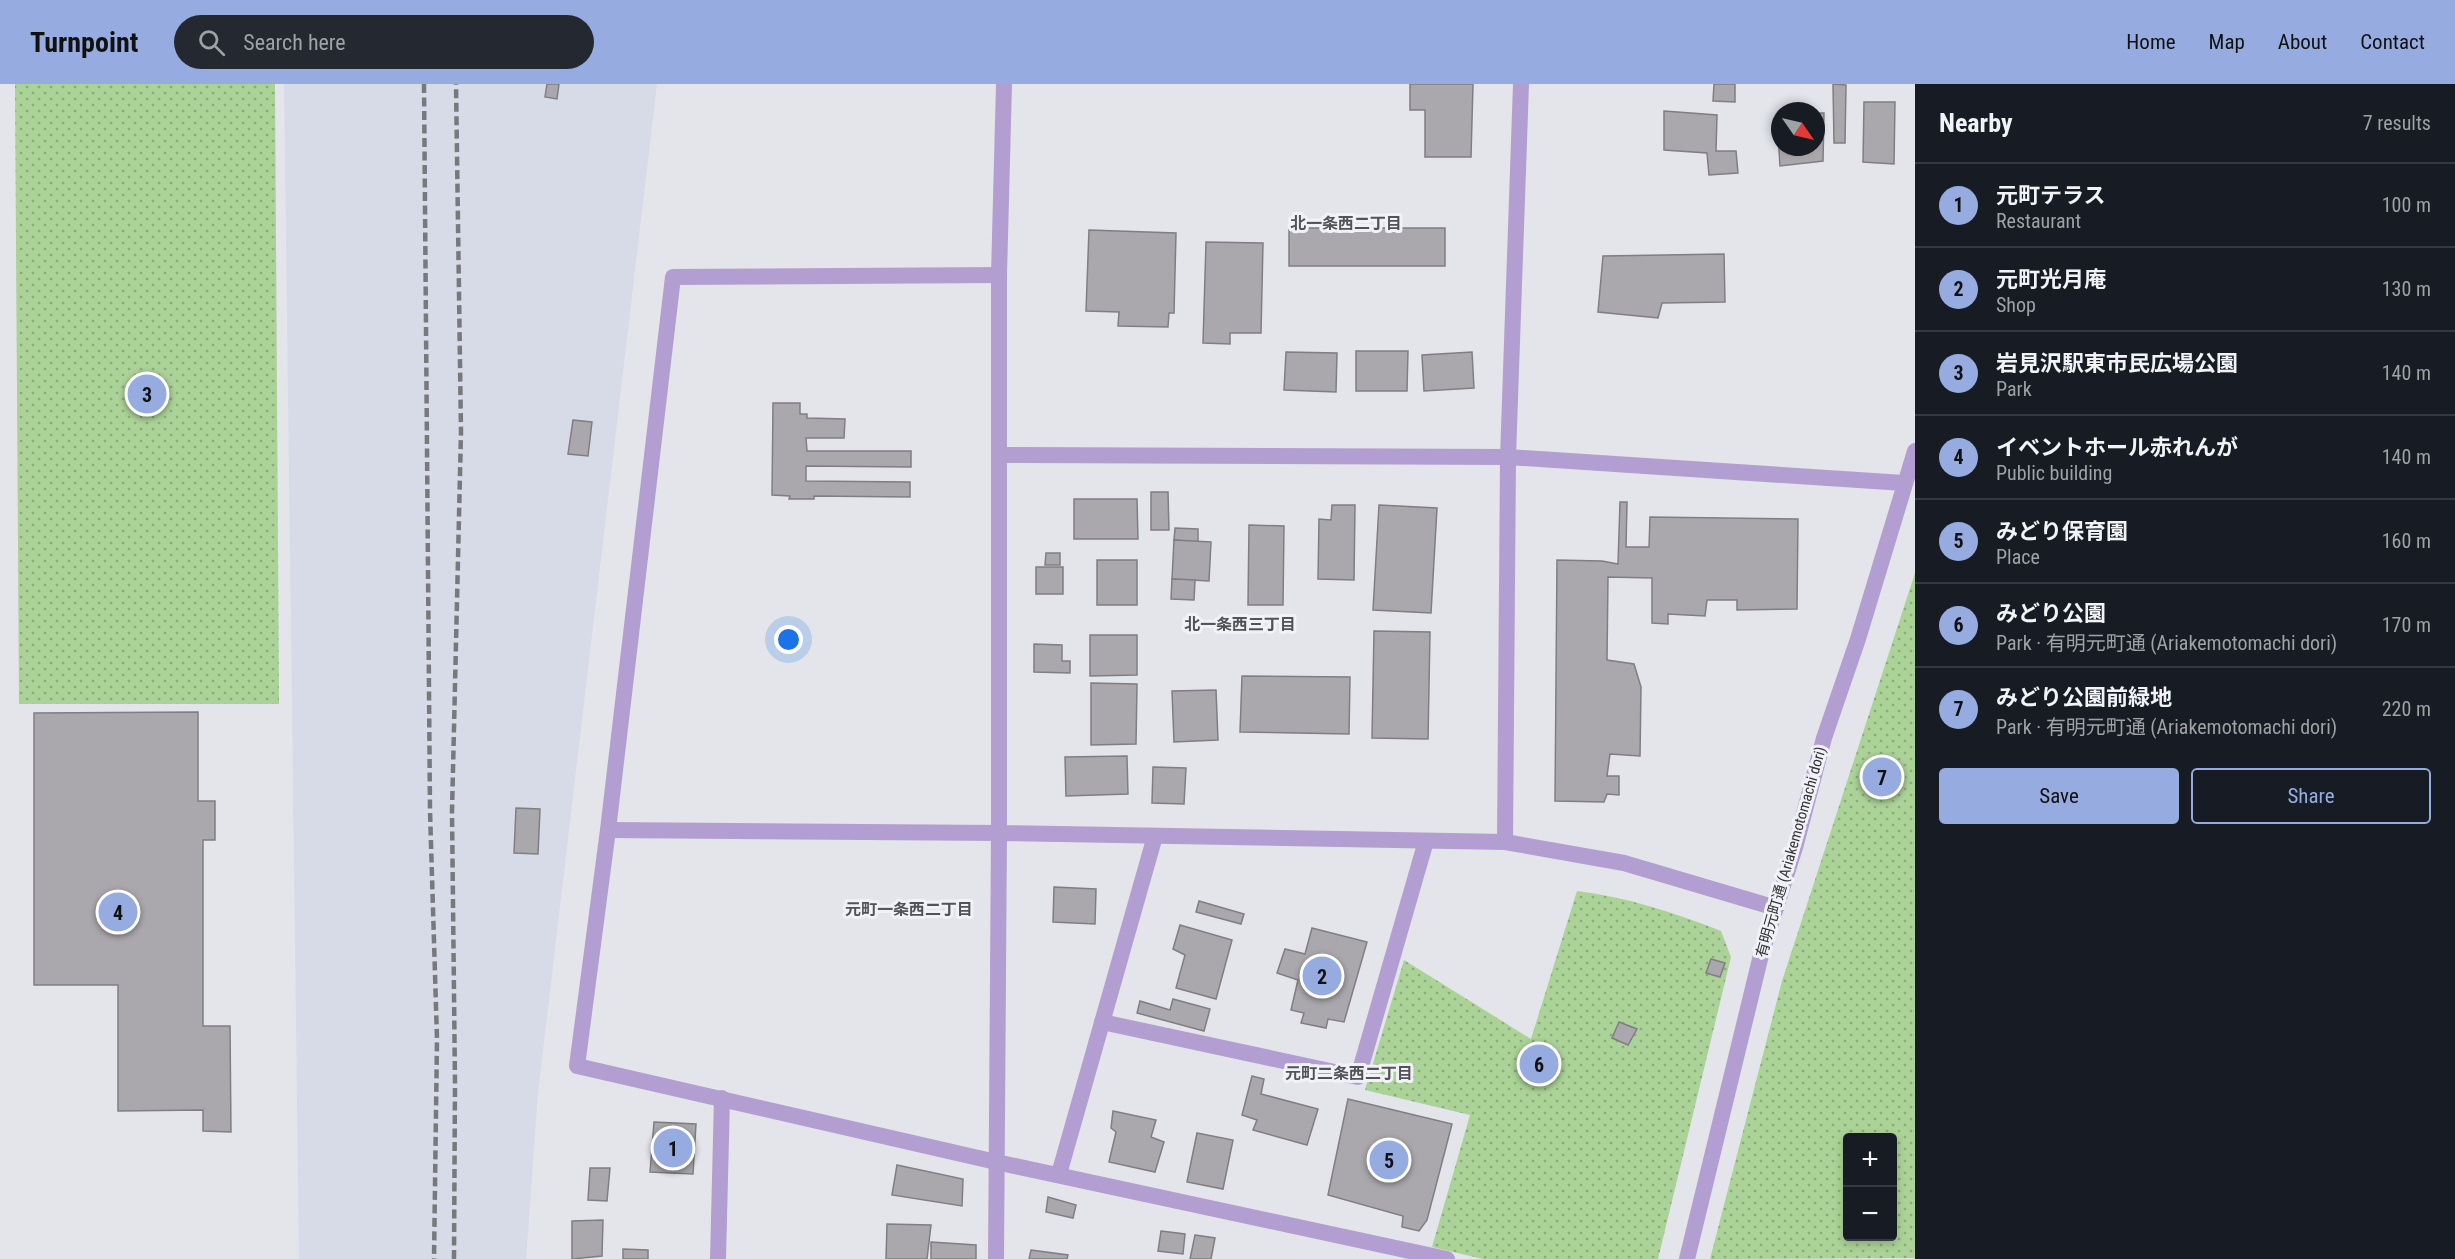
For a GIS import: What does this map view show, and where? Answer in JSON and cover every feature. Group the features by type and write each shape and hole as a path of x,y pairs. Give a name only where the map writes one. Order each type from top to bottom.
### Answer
{"street":[{"path":"996,1259 999,275 1004,84"},
{"path":"1505,842 1508,457 1521,84"},
{"path":"999,275 674,277 609,830 577,1066 996,1162 1447,1259"},
{"name":"有明元町通 (Ariakemotomachi dori)","path":"1687,1259 1761,955 1796,844 1824,738 1858,639 1915,451"},
{"path":"999,455 1508,457 1904,483"},
{"path":"609,830 999,833 1505,842 1624,863 1776,908"},
{"path":"1059,1174 1155,836"},
{"path":"1102,1022 1358,1077 1426,841"},
{"path":"718,1259 722,1098"}],"shaded area":[{"path":"284,84 657,84 538,1093 526,1259 299,1259"}],"green space":[{"path":"15,84 275,84 279,704 19,704"},
{"path":"1915,573 1915,1258 1710,1259 1782,981"},
{"path":"1577,891 1650,906 1721,931 1731,957 1658,1259 1483,1259 1432,1247 1470,1115 1365,1090 1404,960 1531,1039"}],"building":[{"path":"547,84 559,84 557,99 545,97"},
{"path":"1410,84 1473,84 1471,157 1425,157 1425,110 1410,110"},
{"path":"1714,84 1735,84 1735,102 1713,101"},
{"path":"1833,84 1846,85 1845,143 1834,143"},
{"path":"1864,102 1895,102 1894,164 1863,162"},
{"path":"1664,111 1717,115 1716,151 1736,151 1738,173 1709,175 1707,153 1664,150"},
{"path":"1779,156 1823,156 1823,161 1780,166"},
{"path":"1289,228 1445,228 1445,266 1289,266"},
{"path":"1089,230 1176,233 1174,313 1169,313 1168,327 1118,326 1119,312 1086,311"},
{"path":"1206,242 1263,243 1261,333 1230,333 1230,344 1203,343"},
{"path":"1724,254 1725,302 1662,303 1658,318 1598,312 1603,256"},
{"path":"1356,351 1408,351 1407,391 1356,391"},
{"path":"1286,352 1337,353 1336,392 1284,390"},
{"path":"1472,352 1474,388 1424,391 1422,355"},
{"path":"773,403 800,403 800,414 807,414 807,418 845,419 844,438 806,438 807,451 911,451 911,467 806,466 806,481 910,482 910,497 814,496 814,499 789,499 790,496 772,495"},
{"path":"573,420 592,422 588,456 568,454"},
{"path":"1151,492 1168,492 1169,530 1151,530"},
{"path":"1074,499 1137,499 1138,539 1074,539"},
{"path":"1620,502 1627,502 1626,547 1649,547 1650,517 1798,519 1797,609 1737,610 1737,600 1707,600 1705,616 1668,614 1668,624 1652,623 1652,578 1608,577 1607,660 1634,664 1641,687 1640,756 1610,754 1607,776 1619,776 1619,795 1607,794 1604,802 1555,801 1557,560 1602,561 1618,564"},
{"path":"1332,505 1355,505 1354,580 1318,579 1319,519 1331,520"},
{"path":"1379,505 1437,508 1431,613 1373,610"},
{"path":"1249,525 1284,526 1283,605 1248,605"},
{"path":"1175,528 1198,529 1198,542 1174,540"},
{"path":"1174,540 1211,542 1209,581 1172,579"},
{"path":"1046,553 1060,553 1060,565 1045,565"},
{"path":"1097,560 1137,560 1137,605 1097,605"},
{"path":"1036,567 1063,567 1063,594 1036,594"},
{"path":"1172,579 1195,580 1194,600 1171,599"},
{"path":"1374,631 1430,632 1428,739 1372,738"},
{"path":"1090,635 1137,635 1137,675 1090,676"},
{"path":"1034,644 1062,645 1062,661 1070,661 1070,673 1034,672"},
{"path":"1242,676 1350,677 1349,734 1240,732"},
{"path":"1091,683 1137,684 1136,744 1091,745"},
{"path":"1216,690 1218,740 1174,742 1172,691"},
{"path":"198,712 198,801 215,801 215,840 203,840 203,1026 230,1026 231,1132 203,1131 203,1110 118,1111 118,985 34,985 34,713"},
{"path":"1127,756 1128,794 1066,796 1065,757"},
{"path":"1153,767 1186,768 1184,804 1152,803"},
{"path":"516,808 540,809 538,854 514,853"},
{"path":"1054,887 1096,889 1095,924 1053,922"},
{"path":"1199,901 1244,914 1241,924 1196,912"},
{"path":"1180,925 1232,940 1216,999 1176,988 1185,955 1173,949"},
{"path":"1312,928 1367,942 1344,1022 1328,1019 1326,1028 1301,1023 1304,1013 1291,1010 1298,980 1277,973 1285,949 1305,954"},
{"path":"1711,959 1725,963 1720,977 1706,973"},
{"path":"1173,999 1210,1009 1204,1031 1137,1013 1140,1001 1170,1010"},
{"path":"1619,1022 1637,1029 1628,1045 1612,1038"},
{"path":"1252,1076 1264,1079 1261,1094 1318,1109 1307,1145 1253,1130 1257,1120 1242,1115"},
{"path":"1348,1099 1452,1124 1427,1220 1419,1231 1402,1227 1403,1216 1328,1195"},
{"path":"1113,1111 1156,1120 1151,1137 1164,1142 1155,1172 1109,1162 1116,1132 1111,1128"},
{"path":"654,1122 696,1124 693,1174 650,1172"},
{"path":"1197,1133 1233,1140 1223,1189 1187,1182"},
{"path":"897,1165 963,1179 962,1206 892,1195"},
{"path":"590,1168 610,1168 607,1201 588,1200"},
{"path":"1048,1197 1076,1205 1073,1218 1046,1212"},
{"path":"603,1220 602,1256 572,1259 572,1221"},
{"path":"887,1224 931,1225 927,1259 886,1259"},
{"path":"1161,1231 1185,1234 1183,1254 1158,1251"},
{"path":"1195,1235 1215,1238 1211,1259 1190,1259"},
{"path":"931,1242 976,1245 976,1259 931,1259"},
{"path":"623,1249 648,1250 648,1259 623,1259"},
{"path":"1031,1250 1068,1255 1067,1259 1029,1259"}],"railway":[{"path":"424,84 430,811 437,1039 434,1259"},
{"path":"454,1259 452,812 461,432 456,84"}],"place":[{"name":"岩見沢駅東市民広場公園","path":"147,394"},
{"name":"みどり公園前緑地","path":"1882,777"},
{"name":"イベントホール赤れんが","path":"118,912"},
{"name":"元町光月庵","path":"1322,976"},
{"name":"みどり公園","path":"1539,1064"},
{"name":"元町テラス","path":"673,1148"},
{"name":"みどり保育園","path":"1389,1160"}],"district":[{"name":"北一条西二丁目","path":"1346,223"},
{"name":"北一条西三丁目","path":"1240,624"},
{"name":"元町一条西二丁目","path":"909,909"},
{"name":"元町二条西二丁目","path":"1349,1073"}]}
